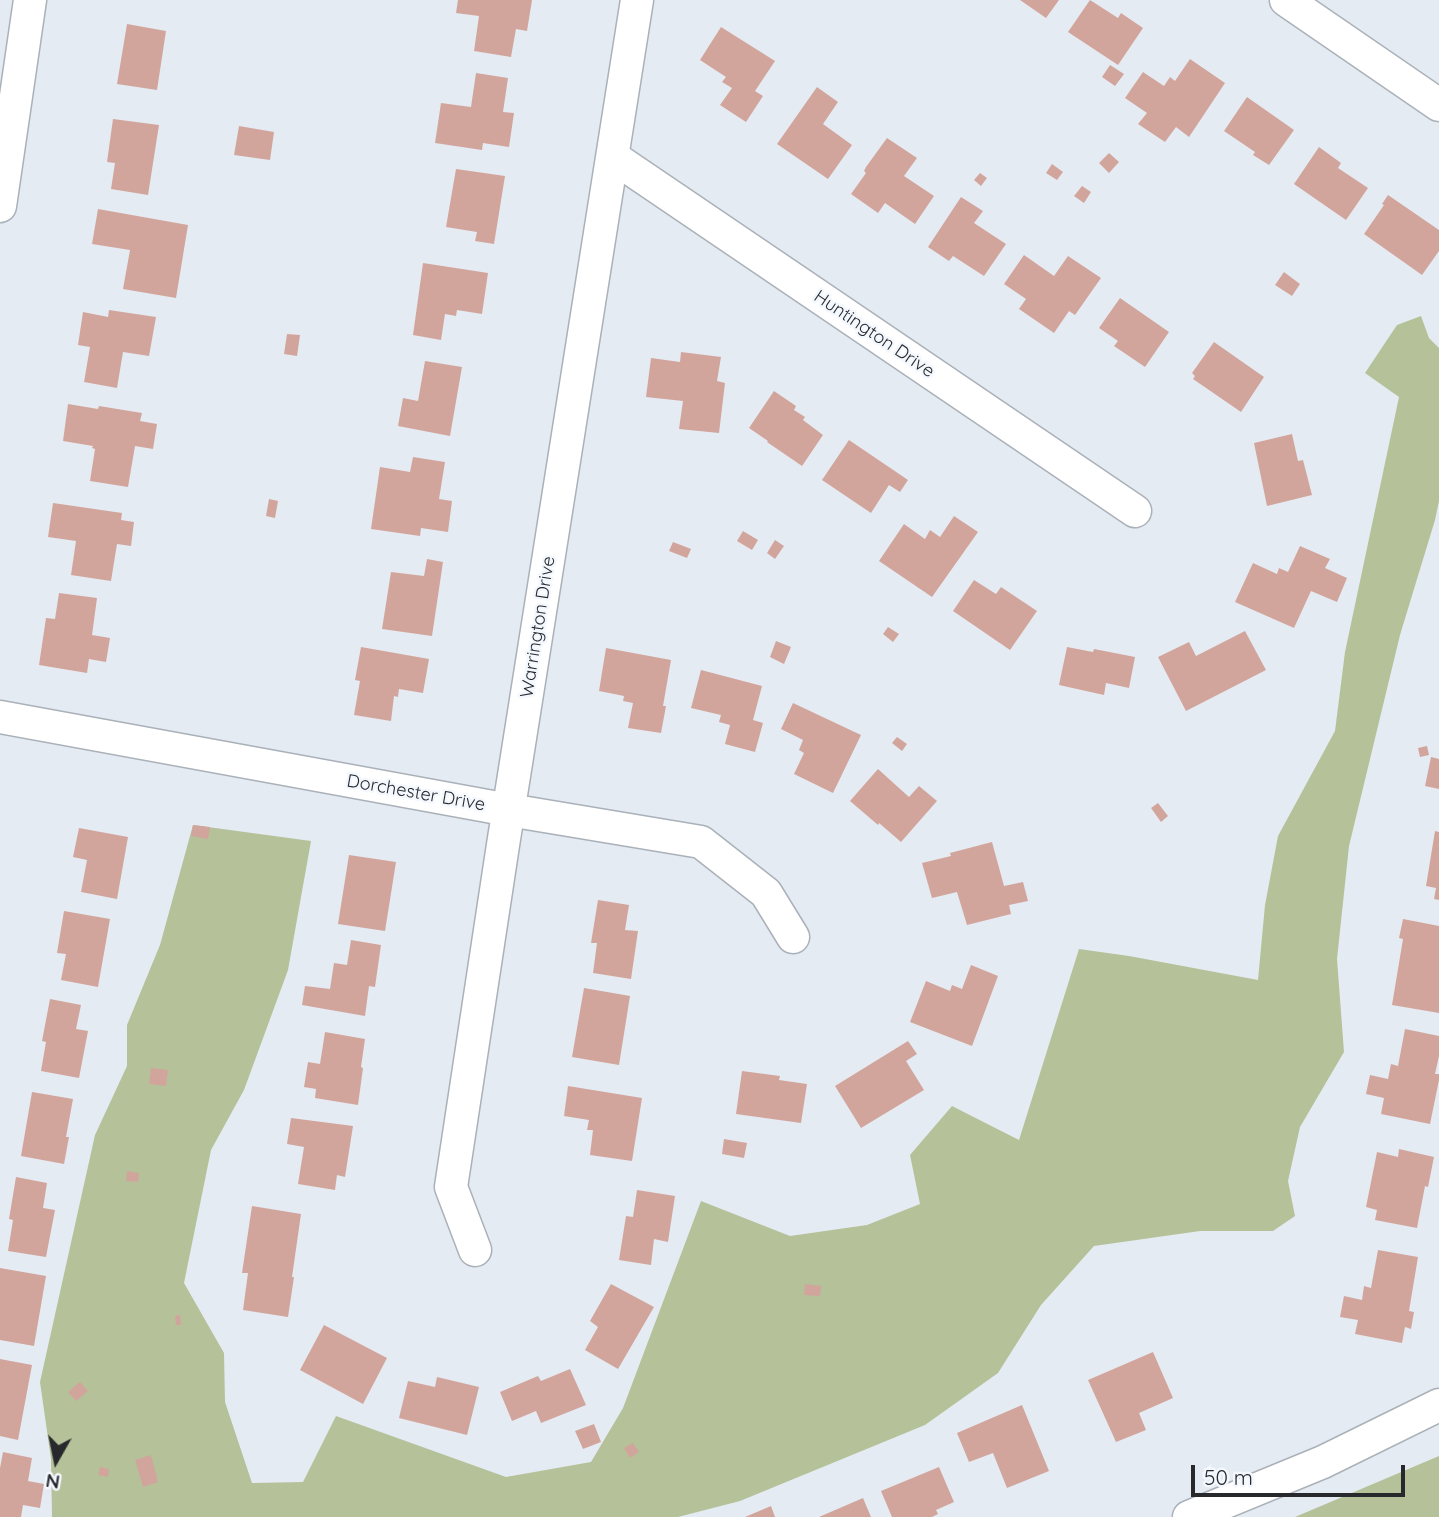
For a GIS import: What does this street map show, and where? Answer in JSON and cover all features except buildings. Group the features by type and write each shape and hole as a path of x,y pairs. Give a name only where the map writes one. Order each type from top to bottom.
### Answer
{"street":[{"path":"0,206 30,0"},
{"name":"Warrington Drive","path":"475,1250 452,1187 503,845 637,0"},
{"path":"1286,0 1439,105"},
{"name":"Huntington Drive","path":"613,157 1135,511"},
{"name":"Dorchester Drive","path":"0,717 509,810 701,842 766,893 793,937"},
{"path":"1189,1517 1323,1462 1439,1405"}],"green space":[{"path":"1421,316 1429,338 1439,348 1439,501 1400,635 1349,846 1337,959 1344,1052 1300,1127 1288,1181 1295,1216 1273,1231 1200,1231 1094,1246 1041,1305 998,1373 925,1425 740,1501 678,1517 52,1517 51,1459 40,1382 95,1135 127,1066 127,1025 160,945 193,825 311,841 288,970 244,1090 211,1150 184,1283 224,1353 225,1402 252,1483 303,1482 336,1416 506,1477 591,1462 623,1408 701,1201 790,1236 867,1225 920,1204 910,1155 952,1106 1019,1140 1079,949 1258,980 1265,905 1278,836 1335,731 1345,652 1399,397 1365,373 1397,325"},
{"path":"1439,1456 1439,1517 1295,1517"}]}
